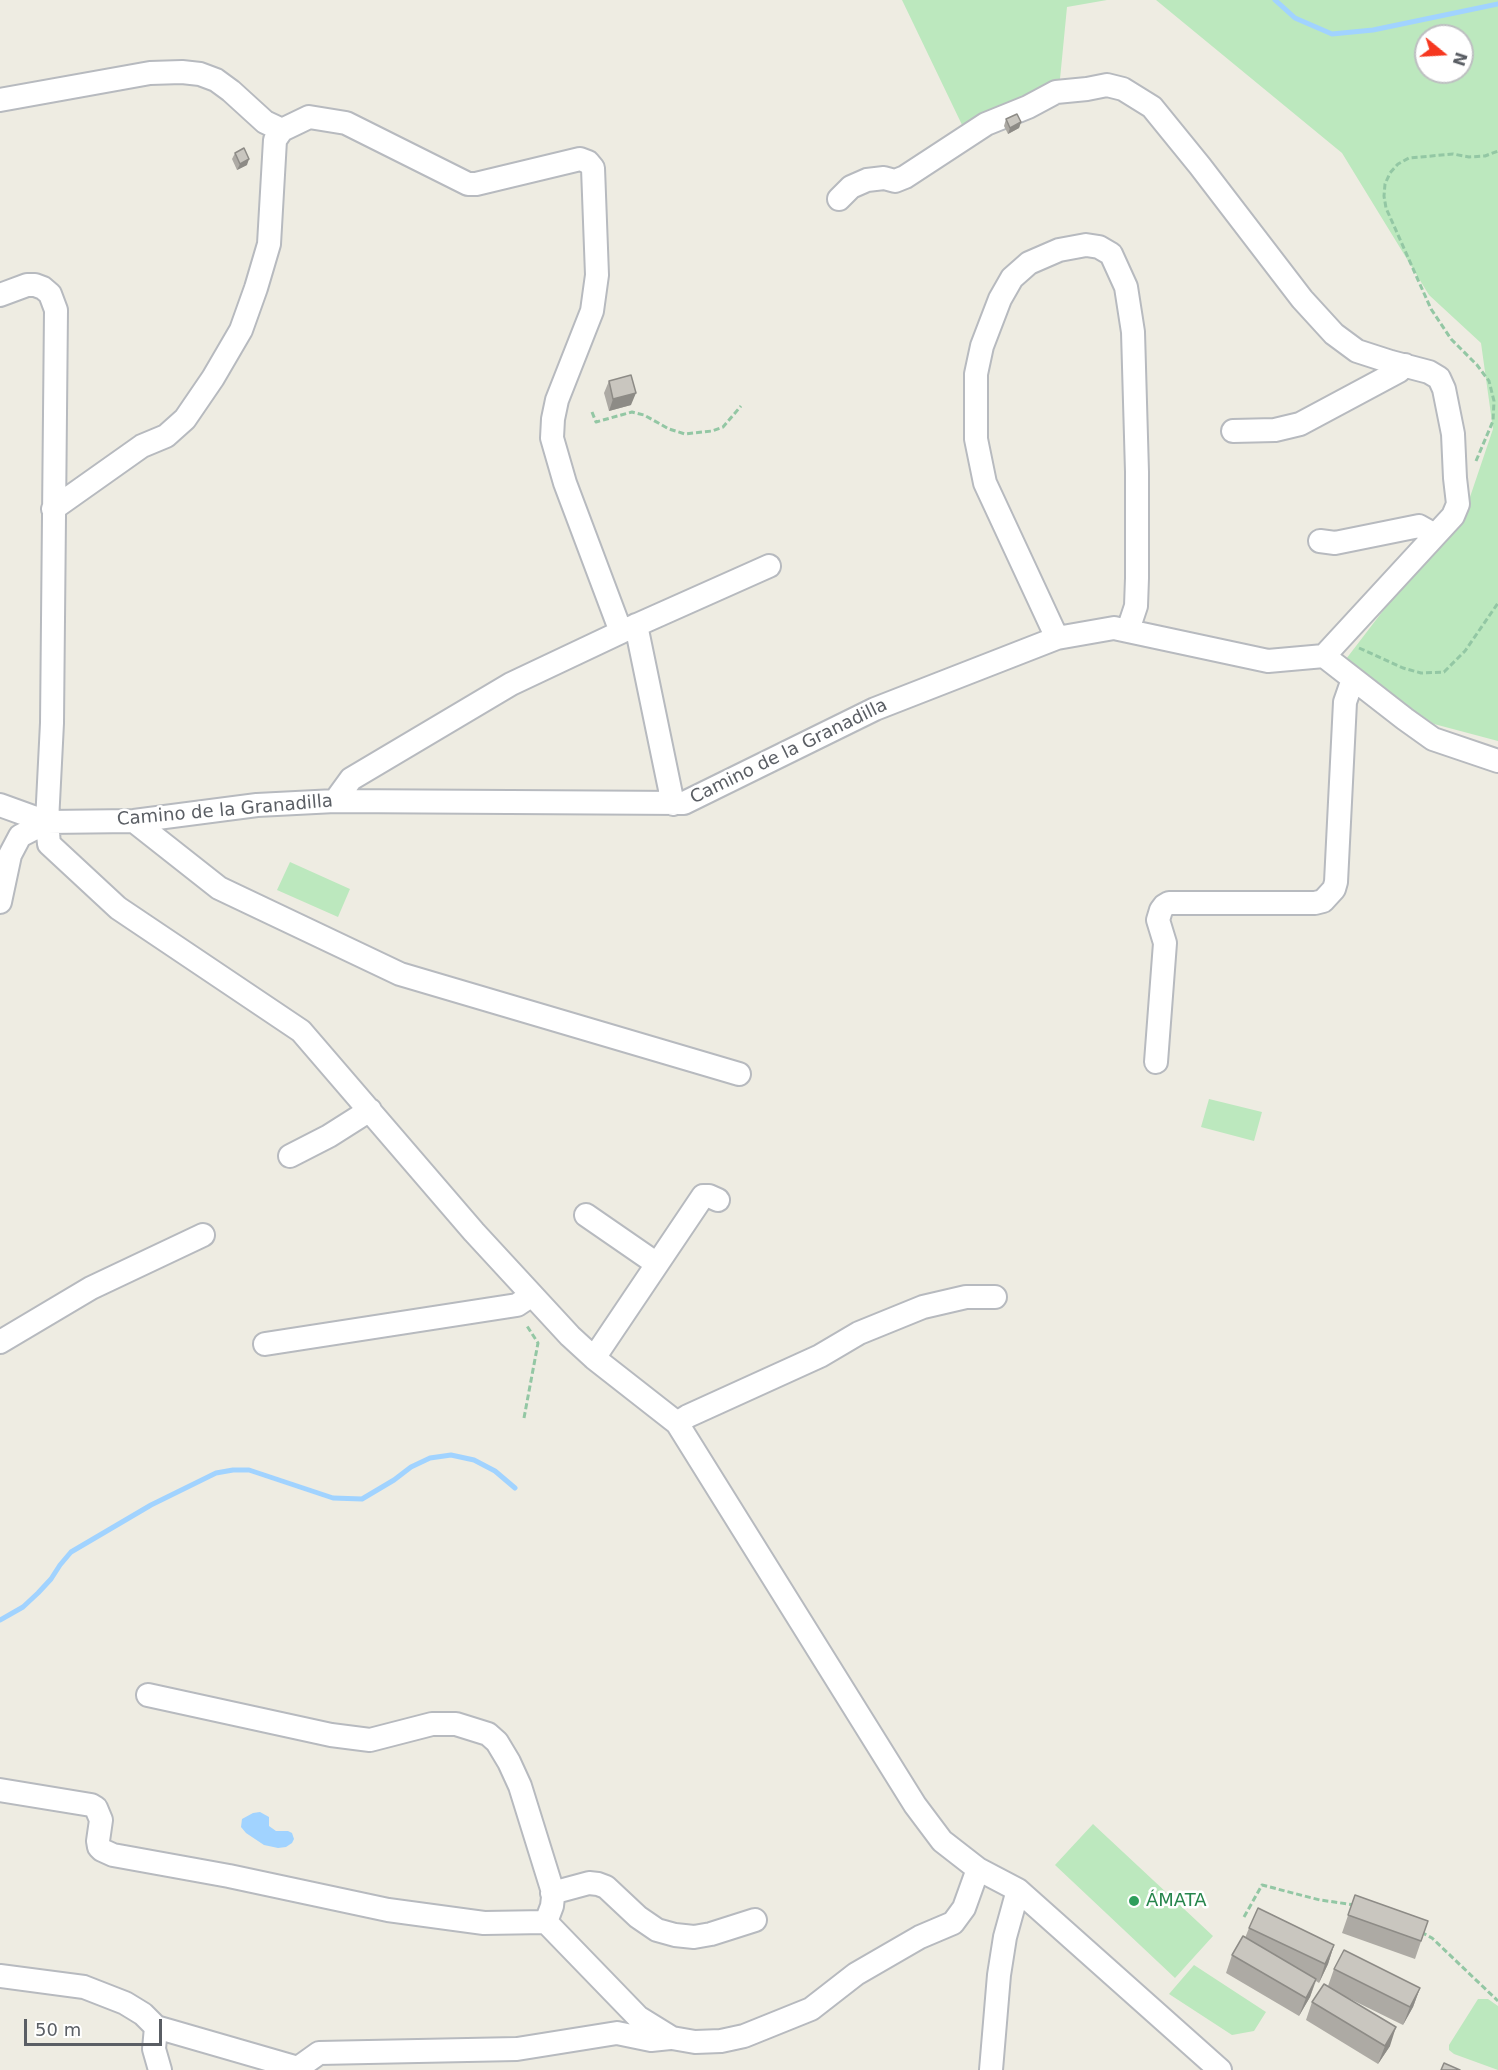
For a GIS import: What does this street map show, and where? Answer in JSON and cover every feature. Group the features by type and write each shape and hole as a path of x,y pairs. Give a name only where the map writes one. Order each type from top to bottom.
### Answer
{"street":[{"path":"0,100 150,73 186,72 216,80 265,122 282,130"},
{"path":"839,200 851,187 867,180 884,178 895,181 905,177 986,124 1028,107 1056,92 1107,85 1123,89 1152,107 1302,299 1334,334 1358,351 1429,372 1439,378 1444,389 1453,434 1458,504 1453,516 1330,649 1353,679 1434,739 1498,761"},
{"path":"53,509 142,446 166,436 185,419 213,378 241,330 269,244 275,140 282,130 309,117 346,123 468,184 580,159 588,162 593,168 597,275 592,311 557,400 552,438 566,483 629,628 673,804"},
{"path":"1057,638 985,483 976,439 976,374 982,346 1000,299 1011,278 1029,263 1059,250 1086,245 1100,247 1111,254 1126,287 1132,333 1137,472 1137,578 1136,606 1128,630"},
{"path":"0,295 27,285 35,285 50,294 56,310 52,723 47,822 49,844 118,908 301,1030 474,1232 570,1336 594,1358 677,1423 915,1805 942,1841 978,1869 1018,1890 1220,2070"},
{"path":"1233,431 1275,430 1300,424 1405,365"},
{"path":"1320,541 1335,543 1419,526 1435,535"},
{"path":"335,801 351,778 511,684 629,628 769,566"},
{"name":"Camino de la Granadilla","path":"0,805 47,822 134,821 257,805 335,801 684,803 875,709 1057,638 1114,628 1268,662 1330,649"},
{"path":"1156,1062 1165,943 1158,920 1161,910 1169,903 1315,903 1323,901 1334,889 1345,702 1353,679"},
{"path":"134,821 219,888 400,974 739,1074"},
{"path":"0,902 10,855 20,836 47,822"},
{"path":"290,1156 329,1136 370,1110"},
{"path":"594,1358 703,1196 710,1196 718,1200"},
{"path":"586,1215 657,1264"},
{"path":"0,1342 91,1288 203,1235"},
{"path":"264,1344 517,1305 532,1295"},
{"path":"677,1423 820,1356 859,1333 923,1307 966,1297 995,1297"},
{"path":"148,1695 331,1734 370,1740 432,1724 456,1724 488,1734 497,1742 509,1762 519,1786 552,1893 552,1905 546,1922"},
{"path":"0,1790 91,1805 96,1808 101,1820 99,1846 113,1855 229,1876 388,1910 484,1923 546,1922 638,2017 672,2038"},
{"path":"0,1977 84,1987 125,2003 143,2014 156,2027 298,2068 319,2053 517,2049 617,2033 651,2040 672,2038 695,2042 721,2042 744,2036 811,2009 856,1974 920,1937 953,1923 964,1908 978,1869"},
{"path":"552,1893 589,1883 598,1884 614,1893 638,1917 657,1930 675,1935 702,1936 755,1920"},
{"path":"991,2070 999,1975 1005,1937 1018,1890"},
{"path":"156,2027 154,2049 160,2070"}],"path":[{"path":"1472,470 1493,421 1494,401 1489,381 1477,365 1451,339 1431,309 1386,208 1384,196 1385,184 1390,173 1408,158 1453,153 1469,158 1498,151"},
{"path":"592,412 596,422 632,412 644,415 669,429 685,434 712,431 723,427 741,406"},
{"path":"1330,649 1354,646 1403,668 1421,673 1444,672 1465,651 1498,603"},
{"path":"524,1418 538,1343 527,1326"},
{"path":"1244,1917 1262,1885 1320,1900 1357,1905"},
{"path":"1414,1928 1432,1938 1498,2001"}],"green space":[{"path":"902,0 1107,0 1067,7 1060,79 964,129"},
{"path":"1156,0 1498,0 1498,741 1434,724 1343,663 1470,497 1493,429 1481,343 1429,295 1342,153"},
{"path":"290,862 350,889 338,917 277,890"},
{"path":"1209,1099 1262,1112 1254,1141 1201,1127"},
{"name":"ÁMATA","path":"1093,1824 1213,1936 1175,1978 1055,1865"},
{"path":"1194,1965 1266,2012 1254,2031 1232,2035 1169,1994"},
{"path":"1478,1999 1488,1999 1498,2006 1498,2070 1454,2054 1449,2050 1449,2045"}],"water":[{"path":"260,1812 269,1817 269,1826 276,1831 292,1833 294,1839 292,1843 278,1848 264,1845 246,1833 241,1827 242,1819"}],"building":[{"path":"1017,114 1021,122 1010,128 1006,119"},
{"path":"244,148 249,159 240,164 235,153"},
{"path":"631,375 636,393 613,399 609,381"},
{"path":"1355,1895 1428,1921 1421,1941 1348,1915"},
{"path":"1258,1908 1334,1945 1325,1964 1249,1928"},
{"path":"1243,1936 1316,1979 1306,1998 1232,1955"},
{"path":"1344,1950 1420,1988 1410,2007 1334,1969"},
{"path":"1324,1984 1396,2027 1385,2046 1312,2002"},
{"path":"1444,2063 1460,2070 1441,2070"}],"waterway":[{"path":"1275,0 1295,18 1332,34 1373,30 1498,4"},
{"path":"0,1620 23,1607 38,1593 71,1552 151,1505 216,1473 249,1470 333,1498 362,1499 411,1467 430,1458 451,1455 474,1460 495,1471 515,1488"}],"place":[{"name":"ÁMATA","path":"1134,1901"}]}
